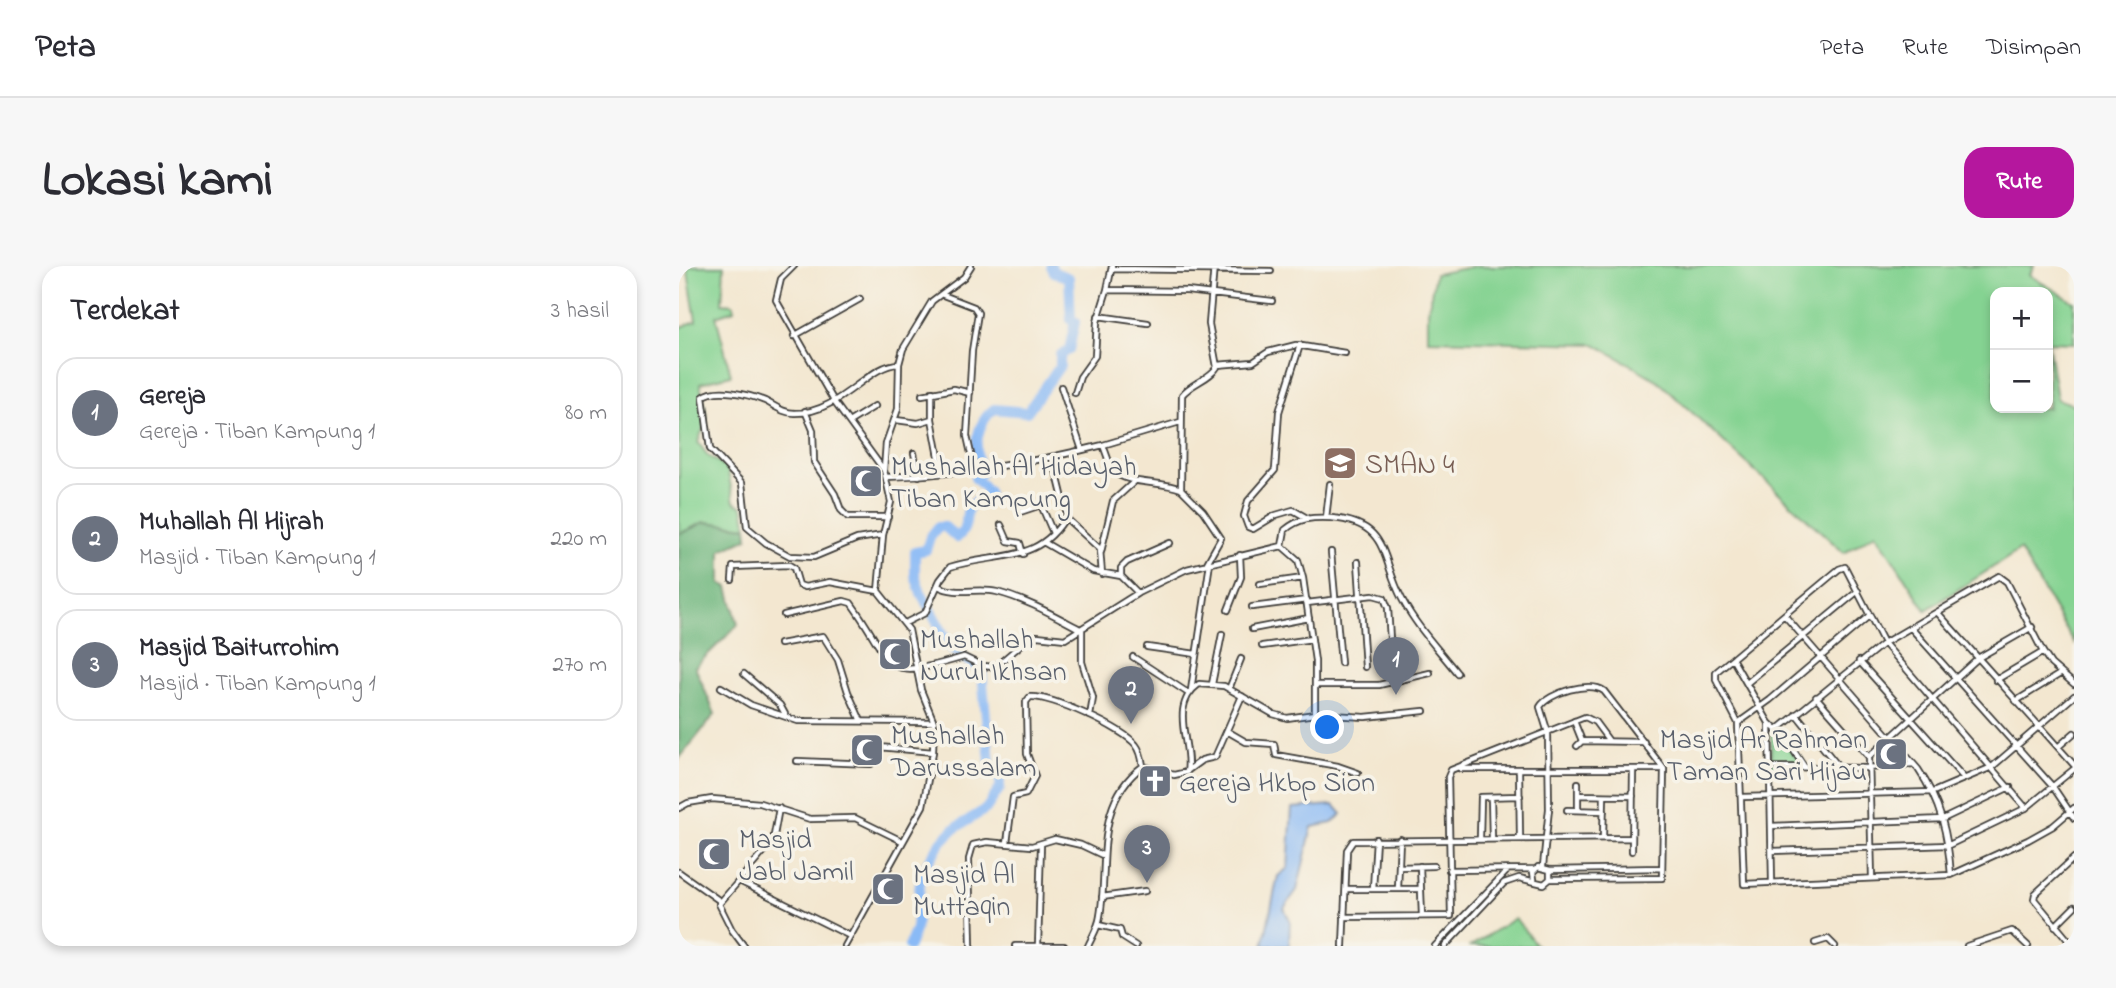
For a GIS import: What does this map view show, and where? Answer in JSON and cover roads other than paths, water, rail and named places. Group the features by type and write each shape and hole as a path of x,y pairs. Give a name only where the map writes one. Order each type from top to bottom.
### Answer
{"street":[{"path":"794,266 781,279 776,300 794,336 820,372 835,403 884,470 886,477 891,502 883,535 878,591"},
{"path":"884,470 886,443 896,420 899,364 915,328 932,301 964,277 971,266"},
{"path":"1075,393 1080,377 1095,356 1098,316 1112,267 1214,267 1271,271"},
{"path":"1181,489 1179,422 1182,395 1193,383 1213,373 1216,365 1209,337 1214,267"},
{"path":"1107,290 1212,294 1272,301"},
{"path":"942,294 978,310 967,436 977,471"},
{"path":"794,336 860,299"},
{"path":"1098,316 1148,323"},
{"path":"1216,365 1253,362 1268,352 1300,345 1345,353"},
{"path":"1300,345 1279,412 1275,470 1252,495 1244,516 1245,523 1253,529 1276,515 1293,510 1303,513 1307,518"},
{"path":"883,535 857,539 814,557 790,556 766,543 747,527 742,484 710,449 703,397 710,393 733,393 765,401 787,412 805,411 835,403 867,380 876,370 899,364"},
{"path":"1061,387 1082,450"},
{"path":"922,395 957,389 970,393"},
{"path":"932,393 932,419 942,474"},
{"path":"849,422 875,406"},
{"path":"805,411 813,430 814,462 835,494 843,514 848,517 888,517"},
{"path":"896,420 918,423 932,419"},
{"path":"886,477 977,471 1053,458 1179,422"},
{"path":"1103,445 1112,470 1136,481 1161,482 1181,489 1203,511 1221,538 1208,563 1196,654 1182,724 1187,772"},
{"path":"914,453 919,476"},
{"path":"1053,458 1066,518 1101,552"},
{"path":"1102,574 1101,552 1113,501 1136,481"},
{"path":"1326,518 1330,484"},
{"path":"1020,512 1041,505 1053,533"},
{"path":"905,623 925,613 950,567 1023,554 1045,543 1066,518"},
{"path":"1282,546 1285,530 1307,518 1358,522 1372,532 1383,548 1402,600 1457,673"},
{"path":"1002,525 1008,541 1020,543 1023,554"},
{"path":"1045,543 1102,574 1121,576 1138,593"},
{"path":"1121,576 1121,568 1126,562 1170,543"},
{"path":"784,615 834,601 852,603 882,654 894,666 915,670 964,657 983,666 995,667 1034,636 1062,640 1165,578 1208,563 1282,546"},
{"path":"1282,546 1298,560 1303,578 1312,639 1316,685 1315,714"},
{"path":"1331,552 1341,663"},
{"path":"1228,610 1241,577 1240,555"},
{"path":"1358,562 1365,667"},
{"path":"732,580 733,567 789,565 794,568 799,584 805,587 830,582 878,591 905,623 911,637 915,670 934,722 927,795 845,946"},
{"path":"2026,808 1884,643 1850,571 1842,567 1716,672 1715,677 1738,723 1744,884 1951,875 2028,840 2053,826 2072,810"},
{"path":"1776,731 1837,678 1884,643 2000,576 2032,627 2043,652 2060,674 2074,684"},
{"path":"1260,584 1303,578"},
{"path":"939,586 958,592 994,591 1034,605 1082,630"},
{"path":"1747,683 1858,590"},
{"path":"1252,607 1380,596 1387,601 1392,670"},
{"path":"1772,851 1949,845 2026,808 2074,767 1937,612"},
{"path":"1738,723 1870,615"},
{"path":"1785,616 1914,764 1933,792 1949,845 1951,875"},
{"path":"1252,629 1309,618"},
{"path":"1872,878 1869,757 1954,678 1978,659 2032,627"},
{"path":"1911,628 2053,787 2072,810 2074,818"},
{"path":"1082,630 1082,662 1093,698 1090,716"},
{"path":"1212,684 1222,634"},
{"path":"780,643 823,636 838,660 861,721"},
{"path":"1262,646 1312,639"},
{"path":"1147,647 1196,654"},
{"path":"1996,680 2043,652"},
{"path":"1133,657 1189,692"},
{"path":"1229,689 1241,659"},
{"path":"1733,660 1769,723 1786,739 1805,767"},
{"path":"1859,661 1909,720 1963,777"},
{"path":"1316,685 1379,685 1430,673"},
{"path":"744,674 764,689 786,715"},
{"path":"2016,701 2060,674"},
{"path":"1189,692 1199,684 1212,684 1229,689 1280,717 1315,714 1364,717 1424,711"},
{"path":"1445,946 1504,883 1512,879 1534,879 1540,884 1550,879 1662,878 1664,769 1604,691 1589,685 1543,702 1540,713 1548,733 1549,768 1547,838 1543,866"},
{"path":"721,687 761,710 808,722 934,722"},
{"path":"1742,797 1933,792 1991,766 2074,695"},
{"path":"1143,766 1174,775 1187,772 1202,760 1214,758 1242,696"},
{"path":"1007,843 1008,816 1013,797 1026,794 1035,776 1027,754 1027,699 1038,697 1090,716 1133,742 1143,766"},
{"path":"1816,697 1869,757"},
{"path":"1796,714 1838,767"},
{"path":"1451,916 1448,774 1494,751 1548,733 1573,721 1589,718 1609,741"},
{"path":"1573,721 1583,741"},
{"path":"1769,723 1772,882"},
{"path":"1227,731 1246,742 1274,744 1276,755 1338,766 1358,773"},
{"path":"2058,747 2074,733"},
{"path":"1577,746 1583,741 1645,742"},
{"path":"797,761 871,764 879,747 933,752"},
{"path":"1771,767 1868,768 1914,764"},
{"path":"1088,946 1098,925 1102,897 1102,855 1112,811 1132,774 1143,766"},
{"path":"1460,769 1664,769"},
{"path":"1519,769 1520,837"},
{"path":"1632,850 1633,770"},
{"path":"1578,810 1579,783"},
{"path":"1772,826 1943,819 2010,787"},
{"path":"1578,795 1633,796"},
{"path":"1480,838 1479,800 1491,796 1520,796"},
{"path":"1491,796 1492,838"},
{"path":"1604,796 1604,837"},
{"path":"679,808 688,803 712,799 760,803 810,819 855,818 879,827 902,841"},
{"path":"744,946 719,909 720,901 773,841 779,808"},
{"path":"1567,810 1604,811"},
{"path":"1343,946 1349,844 1353,841 1520,837 1632,838"},
{"path":"971,946 971,848 978,844 1041,844 1055,839 1081,845 1102,855"},
{"path":"1373,889 1376,839"},
{"path":"1398,889 1400,839"},
{"path":"1038,946 1041,844"},
{"path":"2073,946 2035,902 2034,897 2074,858"},
{"path":"1420,866 1422,916"},
{"path":"1399,867 1434,866"},
{"path":"1543,866 1550,870 1661,867"},
{"path":"1449,870 1507,871 1543,866"},
{"path":"1534,879 1535,869"},
{"path":"1550,870 1550,879"},
{"path":"1435,946 1507,871"},
{"path":"679,872 720,901"},
{"path":"739,881 850,936"},
{"path":"1346,889 1420,889"},
{"path":"1102,897 1145,891"},
{"path":"2055,926 2074,908"},
{"path":"1344,917 1451,916 1461,920"},
{"path":"1098,925 1120,929 1122,937 1136,946"},
{"path":"1967,946 1986,943 2012,931 2025,945"},
{"path":"1815,943 1828,939 1835,946"},
{"path":"1015,946 1064,946"}],"water":[{"path":"1334,805 1342,814 1332,823 1312,827 1297,890 1284,908 1290,921 1289,946 1263,946 1278,876 1288,868 1292,808"}],"waterway":[{"path":"909,946 916,928 920,883 928,862 942,841 954,829 986,809 1000,788 1000,780 990,763 982,672 952,649 921,593 915,575 915,552 926,550 930,537 938,527 945,527 957,538 963,531 971,505 987,497 988,491 975,478 982,472 977,456 977,439 983,422 994,409 1027,412 1060,366 1060,355 1069,350 1075,322 1071,320 1069,278 1054,272 1051,266"}],"place":[{"name":"SMAN 4","path":"1340,463"},
{"name":"Mushallah Al Hidayah Tiban Kampung","path":"866,481"},
{"name":"Mushallah Nurul Ikhsan","path":"895,654"},
{"name":"Gereja","path":"1396,695"},
{"name":"Muhallah Al Hijrah","path":"1131,724"},
{"name":"Mushallah Darussalam","path":"867,750"},
{"name":"Masjid Ar Rahman Taman Sari Hijau","path":"1891,754"},
{"name":"Gereja Hkbp Sion","path":"1155,781"},
{"name":"Masjid Jabl Jamil","path":"714,854"},
{"name":"Masjid Baiturrohim","path":"1147,883"},
{"name":"Masjid Al Muttaqin","path":"888,889"}]}
